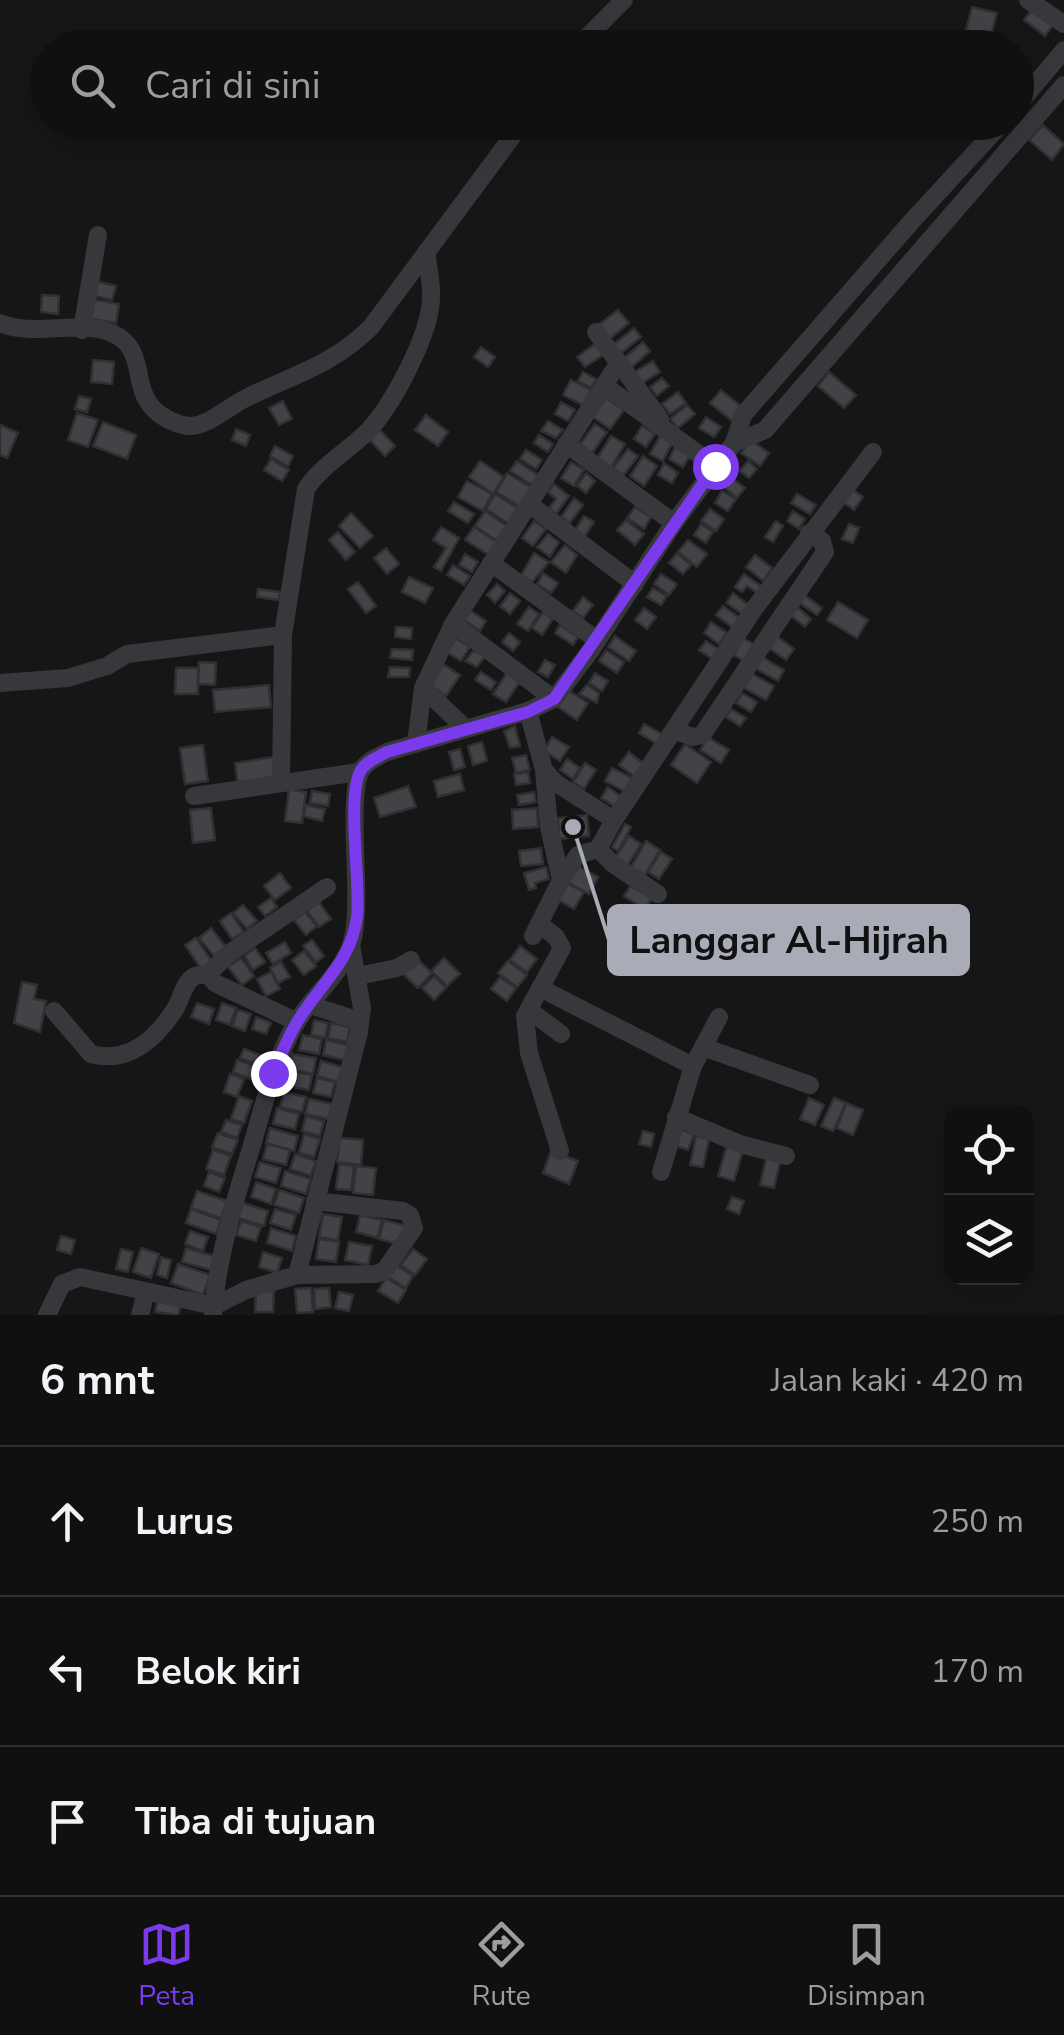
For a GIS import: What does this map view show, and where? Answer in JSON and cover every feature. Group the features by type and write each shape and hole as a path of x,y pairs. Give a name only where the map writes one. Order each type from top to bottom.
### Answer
{"street":[{"path":"594,30 624,0"},
{"path":"1028,0 1064,24"},
{"path":"1034,86 1064,50"},
{"path":"1034,121 1064,86"},
{"path":"0,323 29,330 112,334 138,360 148,404 172,422 201,424 248,397 332,360 355,343 510,140"},
{"path":"214,1310 231,1214 273,1073 297,1022 342,964 351,946 358,913 356,815 360,772 369,761 416,743 528,712 554,699 674,523 734,443 743,415 988,140"},
{"path":"734,443 765,430 1017,140"},
{"path":"82,330 98,235"},
{"path":"281,783 282,635 306,489 314,477 367,432 392,396 430,312 426,252"},
{"path":"596,332 666,428"},
{"path":"416,743 422,688 453,624 618,362"},
{"path":"605,386 715,466"},
{"path":"566,444 674,523"},
{"path":"560,1151 529,1053 525,1016 562,948 556,937 536,930 561,880 578,856 598,850 754,609 872,452"},
{"path":"529,504 634,584"},
{"path":"676,731 692,737 702,735 747,669 825,552 822,541 810,533"},
{"path":"491,562 597,640"},
{"path":"754,609 776,622"},
{"path":"453,624 554,699"},
{"path":"0,683 68,678 95,671 127,654 282,635"},
{"path":"724,655 747,669"},
{"path":"422,688 465,728"},
{"path":"528,712 544,770 549,827 561,880"},
{"path":"544,770 556,783 614,820"},
{"path":"194,796 360,772"},
{"path":"598,850 658,894"},
{"path":"297,1022 215,983 211,975 215,964 231,952 327,888"},
{"path":"296,1275 360,1021 358,976 351,946"},
{"path":"358,976 397,968 411,960"},
{"path":"54,1011 91,1054 121,1057 139,1049 174,1010 190,980 211,975"},
{"path":"540,988 692,1066"},
{"path":"310,1005 360,1021"},
{"path":"530,1010 560,1034"},
{"path":"661,1172 692,1066 719,1017"},
{"path":"704,1047 810,1086"},
{"path":"676,1117 740,1144 786,1156"},
{"path":"48,1315 53,1297 70,1279 146,1292 214,1310 246,1290 296,1275 376,1274 384,1270 414,1228 410,1215 403,1210 315,1201"},
{"path":"217,1279 224,1285 246,1290"},
{"path":"140,1315 146,1292"}],"building":[{"path":"972,7 997,13 993,30 966,30"},
{"path":"1033,8 1054,23 1045,36 1024,20"},
{"path":"1043,125 1064,144 1052,160 1029,140 1034,140"},
{"path":"95,281 116,286 112,300 91,295"},
{"path":"42,295 59,296 58,314 41,312"},
{"path":"90,299 119,304 116,323 86,318"},
{"path":"618,310 629,323 608,340 597,326"},
{"path":"634,328 641,337 620,354 613,345"},
{"path":"643,342 650,351 632,367 624,358"},
{"path":"595,344 603,355 585,367 577,357"},
{"path":"481,347 495,357 488,367 474,357"},
{"path":"93,360 114,362 112,384 91,382"},
{"path":"653,361 660,372 642,383 635,372"},
{"path":"583,372 596,379 591,388 578,381"},
{"path":"829,372 856,395 844,408 818,386"},
{"path":"662,378 669,386 657,396 650,387"},
{"path":"571,380 591,390 583,405 563,395"},
{"path":"721,390 743,408 732,421 710,403"},
{"path":"678,392 686,403 670,414 662,404"},
{"path":"79,396 91,399 87,412 75,409"},
{"path":"606,398 624,410 610,429 593,417"},
{"path":"283,401 292,419 279,425 269,408"},
{"path":"561,402 575,410 568,421 555,414"},
{"path":"687,405 695,414 678,428 670,419"},
{"path":"77,413 98,420 88,447 68,440"},
{"path":"426,415 448,432 438,446 415,430"},
{"path":"706,417 721,427 714,437 699,428"},
{"path":"548,421 563,430 556,438 541,431"},
{"path":"103,422 136,435 127,459 93,446"},
{"path":"595,424 607,432 592,453 580,444"},
{"path":"0,425 18,433 7,458 0,455"},
{"path":"642,426 655,434 646,447 634,439"},
{"path":"236,429 250,435 246,446 232,440"},
{"path":"379,429 395,446 385,456 369,439"},
{"path":"539,435 553,444 548,452 534,443"},
{"path":"611,436 625,444 611,468 596,460"},
{"path":"660,436 672,443 663,461 650,454"},
{"path":"751,440 769,453 760,466 741,453"},
{"path":"275,446 293,456 288,466 270,456"},
{"path":"675,447 690,456 683,467 669,459"},
{"path":"628,449 638,456 623,476 613,468"},
{"path":"526,450 542,460 536,469 520,459"},
{"path":"643,456 657,466 644,486 630,476"},
{"path":"271,459 289,470 282,481 264,470"},
{"path":"480,461 504,477 493,494 469,477"},
{"path":"517,461 538,475 532,485 510,471"},
{"path":"748,461 757,469 749,478 740,471"},
{"path":"571,462 584,470 574,486 561,478"},
{"path":"664,463 678,473 672,483 658,475"},
{"path":"507,473 532,488 521,507 496,492"},
{"path":"586,473 595,481 586,493 577,486"},
{"path":"733,479 745,488 737,498 725,488"},
{"path":"467,481 492,494 483,511 458,497"},
{"path":"554,484 569,496 556,514 549,508 556,499 548,492"},
{"path":"850,488 863,497 854,510 841,501"},
{"path":"722,491 736,499 728,511 715,503"},
{"path":"495,494 518,508 508,523 486,509"},
{"path":"797,494 816,505 810,514 791,503"},
{"path":"574,498 583,505 570,523 561,517"},
{"path":"454,502 474,514 468,523 448,511"},
{"path":"635,507 651,517 644,529 627,518"},
{"path":"710,509 724,519 716,531 701,521"},
{"path":"485,511 507,526 497,541 475,526"},
{"path":"793,511 805,519 799,529 787,521"},
{"path":"351,513 373,536 360,548 339,526"},
{"path":"584,516 594,522 585,536 575,530"},
{"path":"626,520 644,534 635,545 617,530"},
{"path":"534,521 546,529 533,546 522,538"},
{"path":"776,521 783,526 773,542 765,537"},
{"path":"701,524 713,532 706,543 694,535"},
{"path":"849,524 859,528 853,543 842,539"},
{"path":"441,527 459,538 441,571 434,567 446,548 433,540"},
{"path":"474,527 497,542 489,555 465,540"},
{"path":"338,532 355,552 346,560 329,540"},
{"path":"548,534 559,542 550,557 537,547"},
{"path":"688,540 707,554 697,567 678,552"},
{"path":"565,545 577,555 566,573 551,562"},
{"path":"386,548 399,564 387,574 374,558"},
{"path":"534,553 549,562 532,582 521,575"},
{"path":"677,553 691,565 683,574 669,563"},
{"path":"465,554 478,562 472,572 459,565"},
{"path":"755,555 772,568 763,581 746,567"},
{"path":"453,565 470,576 464,585 447,575"},
{"path":"543,573 558,583 551,593 537,584"},
{"path":"661,574 677,584 669,595 654,584"},
{"path":"744,574 761,586 757,593 747,586 742,592 735,587"},
{"path":"409,577 433,588 425,603 402,592"},
{"path":"358,582 376,606 366,613 348,589"},
{"path":"497,584 505,591 495,603 487,595"},
{"path":"653,588 667,596 661,605 647,597"},
{"path":"258,589 280,592 279,600 257,597"},
{"path":"510,593 520,601 510,614 500,606"},
{"path":"733,593 750,606 744,615 726,603"},
{"path":"803,594 822,608 817,615 798,602"},
{"path":"583,597 593,605 583,618 573,611"},
{"path":"838,602 868,620 857,638 827,620"},
{"path":"723,606 740,618 733,628 716,615"},
{"path":"796,606 811,619 805,627 789,614"},
{"path":"529,607 539,614 528,631 517,624"},
{"path":"644,608 656,617 647,629 635,620"},
{"path":"471,611 486,621 480,631 464,620"},
{"path":"543,612 553,619 542,635 532,628"},
{"path":"711,622 727,633 719,644 704,633"},
{"path":"560,625 578,637 573,645 555,633"},
{"path":"396,627 412,628 411,639 395,637"},
{"path":"509,633 520,642 513,651 502,642"},
{"path":"774,634 794,649 786,660 766,646"},
{"path":"615,636 636,651 629,661 608,647"},
{"path":"456,638 470,647 461,661 447,652"},
{"path":"743,638 755,645 745,662 734,655"},
{"path":"706,641 718,649 712,659 699,650"},
{"path":"392,649 413,650 412,660 390,658"},
{"path":"606,650 624,662 617,673 599,661"},
{"path":"473,651 486,655 477,667 465,661"},
{"path":"762,657 784,670 778,681 755,668"},
{"path":"545,660 555,665 548,677 538,672"},
{"path":"199,662 216,663 215,685 198,684"},
{"path":"443,664 460,675 446,696 430,685"},
{"path":"390,667 410,668 409,677 388,677"},
{"path":"176,668 198,668 198,694 175,694"},
{"path":"508,671 521,680 506,702 493,694"},
{"path":"481,672 496,682 491,690 475,680"},
{"path":"595,673 608,681 602,691 589,683"},
{"path":"752,674 774,686 766,700 744,688"},
{"path":"269,685 271,707 215,712 213,690"},
{"path":"587,685 599,693 597,703 579,694"},
{"path":"569,691 588,703 577,720 558,707"},
{"path":"742,693 757,702 751,712 736,703"},
{"path":"731,709 746,718 740,726 726,717"},
{"path":"644,724 665,736 659,745 639,733"},
{"path":"515,726 520,746 510,748 504,731"},
{"path":"552,737 569,747 560,761 544,751"},
{"path":"708,737 729,750 721,763 700,750"},
{"path":"482,742 487,761 473,765 468,746"},
{"path":"685,744 711,762 697,783 671,765"},
{"path":"203,745 208,781 185,784 180,748"},
{"path":"460,749 465,767 454,770 449,752"},
{"path":"629,752 645,765 635,777 619,765"},
{"path":"526,755 530,770 516,773 512,758"},
{"path":"274,757 277,779 238,785 235,763"},
{"path":"567,759 580,768 573,779 560,770"},
{"path":"585,763 596,770 584,789 573,782"},
{"path":"612,768 632,778 624,791 605,781"},
{"path":"528,772 530,783 516,785 514,774"},
{"path":"460,774 464,790 438,797 434,781"},
{"path":"408,786 416,807 380,817 374,798"},
{"path":"608,787 622,797 616,807 601,798"},
{"path":"289,789 306,792 302,823 285,821"},
{"path":"312,791 330,794 328,806 310,803"},
{"path":"534,792 536,802 519,805 517,795"},
{"path":"306,805 325,809 322,821 303,816"},
{"path":"211,808 215,840 193,843 190,810"},
{"path":"537,808 538,827 513,829 512,810"},
{"path":"587,815 589,836 559,839 558,818"},
{"path":"625,824 631,827 618,851 612,847"},
{"path":"629,836 641,844 627,866 615,858"},
{"path":"646,841 660,850 645,875 631,867"},
{"path":"541,848 543,864 521,866 519,851"},
{"path":"661,852 672,859 659,879 648,872"},
{"path":"574,864 598,877 589,894 565,881"},
{"path":"546,867 549,879 535,883 536,888 529,890 524,873"},
{"path":"280,873 291,888 275,900 264,886"},
{"path":"564,882 584,892 574,909 555,898"},
{"path":"630,886 653,897 645,909 624,896"},
{"path":"271,898 277,907 265,916 258,907"},
{"path":"319,902 331,919 319,927 307,911"},
{"path":"243,905 257,921 247,929 233,913"},
{"path":"305,912 317,926 306,935 294,920"},
{"path":"231,913 244,932 232,939 220,921"},
{"path":"211,928 226,947 214,956 199,938"},
{"path":"196,938 213,963 202,970 185,945"},
{"path":"312,940 324,956 316,962 303,946"},
{"path":"285,942 291,953 273,964 266,953"},
{"path":"520,946 537,959 527,972 510,960"},
{"path":"255,948 265,962 253,970 244,956"},
{"path":"304,951 316,966 304,975 292,960"},
{"path":"415,957 432,973 418,988 401,972"},
{"path":"241,958 254,976 242,985 228,967"},
{"path":"444,958 460,974 447,986 431,971"},
{"path":"508,961 527,975 517,987 498,973"},
{"path":"281,962 290,977 278,983 270,968"},
{"path":"271,972 280,989 266,996 257,979"},
{"path":"434,976 446,988 434,1000 422,988"},
{"path":"500,977 516,988 507,1001 491,989"},
{"path":"22,982 37,985 34,999 46,1001 40,1032 14,1023"},
{"path":"197,1003 214,1009 209,1024 191,1017"},
{"path":"222,1003 236,1008 230,1025 216,1020"},
{"path":"238,1010 251,1014 245,1031 232,1026"},
{"path":"256,1017 271,1023 266,1034 252,1029"},
{"path":"314,1020 328,1023 325,1038 311,1035"},
{"path":"331,1023 350,1027 347,1042 328,1038"},
{"path":"303,1035 322,1039 319,1054 299,1050"},
{"path":"326,1040 348,1045 344,1060 323,1055"},
{"path":"244,1049 260,1055 256,1064 240,1058"},
{"path":"292,1054 316,1058 313,1074 289,1069"},
{"path":"237,1060 258,1067 253,1080 233,1072"},
{"path":"321,1061 342,1067 338,1082 317,1076"},
{"path":"290,1071 312,1075 309,1090 287,1086"},
{"path":"230,1074 244,1079 237,1097 224,1092"},
{"path":"317,1078 335,1082 331,1097 313,1093"},
{"path":"284,1092 306,1097 302,1112 280,1107"},
{"path":"239,1096 252,1101 244,1123 231,1119"},
{"path":"809,1098 824,1105 815,1125 800,1119"},
{"path":"834,1098 846,1103 833,1131 821,1126"},
{"path":"309,1099 332,1104 328,1119 305,1114"},
{"path":"846,1103 863,1110 853,1135 837,1128"},
{"path":"277,1108 299,1114 295,1129 273,1124"},
{"path":"306,1116 324,1121 320,1136 302,1131"},
{"path":"226,1120 242,1125 237,1138 221,1132"},
{"path":"270,1128 298,1136 294,1151 266,1143"},
{"path":"678,1129 694,1134 688,1150 673,1145"},
{"path":"643,1131 654,1134 651,1147 639,1144"},
{"path":"218,1133 238,1140 232,1154 212,1147"},
{"path":"304,1134 320,1139 314,1157 299,1153"},
{"path":"696,1136 709,1139 703,1167 690,1165"},
{"path":"340,1138 363,1140 361,1165 337,1162"},
{"path":"267,1144 290,1150 286,1165 263,1159"},
{"path":"727,1145 743,1150 734,1181 718,1176"},
{"path":"213,1150 231,1156 224,1175 206,1169"},
{"path":"551,1151 578,1161 569,1184 543,1173"},
{"path":"295,1154 316,1161 311,1176 290,1169"},
{"path":"767,1155 781,1158 774,1188 760,1185"},
{"path":"260,1162 281,1168 276,1183 255,1177"},
{"path":"339,1164 354,1166 351,1190 336,1189"},
{"path":"356,1166 376,1168 373,1195 353,1193"},
{"path":"285,1171 311,1179 306,1194 281,1186"},
{"path":"209,1172 225,1178 219,1192 204,1186"},
{"path":"256,1182 276,1189 271,1204 251,1197"},
{"path":"279,1190 304,1198 299,1213 274,1205"},
{"path":"197,1191 227,1201 221,1218 191,1208"},
{"path":"732,1197 744,1201 739,1214 727,1209"},
{"path":"243,1203 268,1211 264,1226 238,1218"},
{"path":"191,1209 221,1220 216,1234 186,1223"},
{"path":"275,1209 296,1215 291,1230 270,1223"},
{"path":"323,1214 342,1217 338,1240 319,1237"},
{"path":"360,1215 382,1220 377,1238 356,1232"},
{"path":"384,1220 406,1226 401,1245 379,1239"},
{"path":"241,1221 261,1227 256,1241 236,1235"},
{"path":"271,1228 296,1236 292,1251 267,1243"},
{"path":"190,1231 208,1237 203,1251 185,1244"},
{"path":"61,1236 75,1240 71,1254 57,1250"},
{"path":"319,1239 339,1242 336,1262 316,1259"},
{"path":"349,1242 372,1246 368,1265 345,1260"},
{"path":"141,1248 159,1254 151,1278 133,1272"},
{"path":"186,1248 214,1256 211,1270 182,1262"},
{"path":"121,1249 133,1252 128,1272 116,1269"},
{"path":"413,1249 427,1259 415,1275 401,1265"},
{"path":"263,1252 282,1258 277,1273 259,1267"},
{"path":"161,1257 171,1260 167,1278 157,1275"},
{"path":"178,1264 210,1275 203,1295 171,1283"},
{"path":"396,1265 413,1276 406,1288 388,1277"},
{"path":"386,1278 406,1290 398,1303 378,1291"},
{"path":"311,1288 313,1312 297,1313 295,1289"},
{"path":"329,1288 331,1307 315,1309 314,1289"},
{"path":"256,1291 274,1291 273,1312 255,1312"},
{"path":"339,1292 353,1295 349,1311 335,1308"},
{"path":"158,1299 181,1305 178,1315 155,1312"}],"place":[{"name":"Langgar Al-Hijrah","path":"573,827"}],"route":[{"path":"273,1073 297,1022 342,964 351,946 358,913 356,815 360,772 369,761 387,752 528,712 554,699 715,466"}]}
